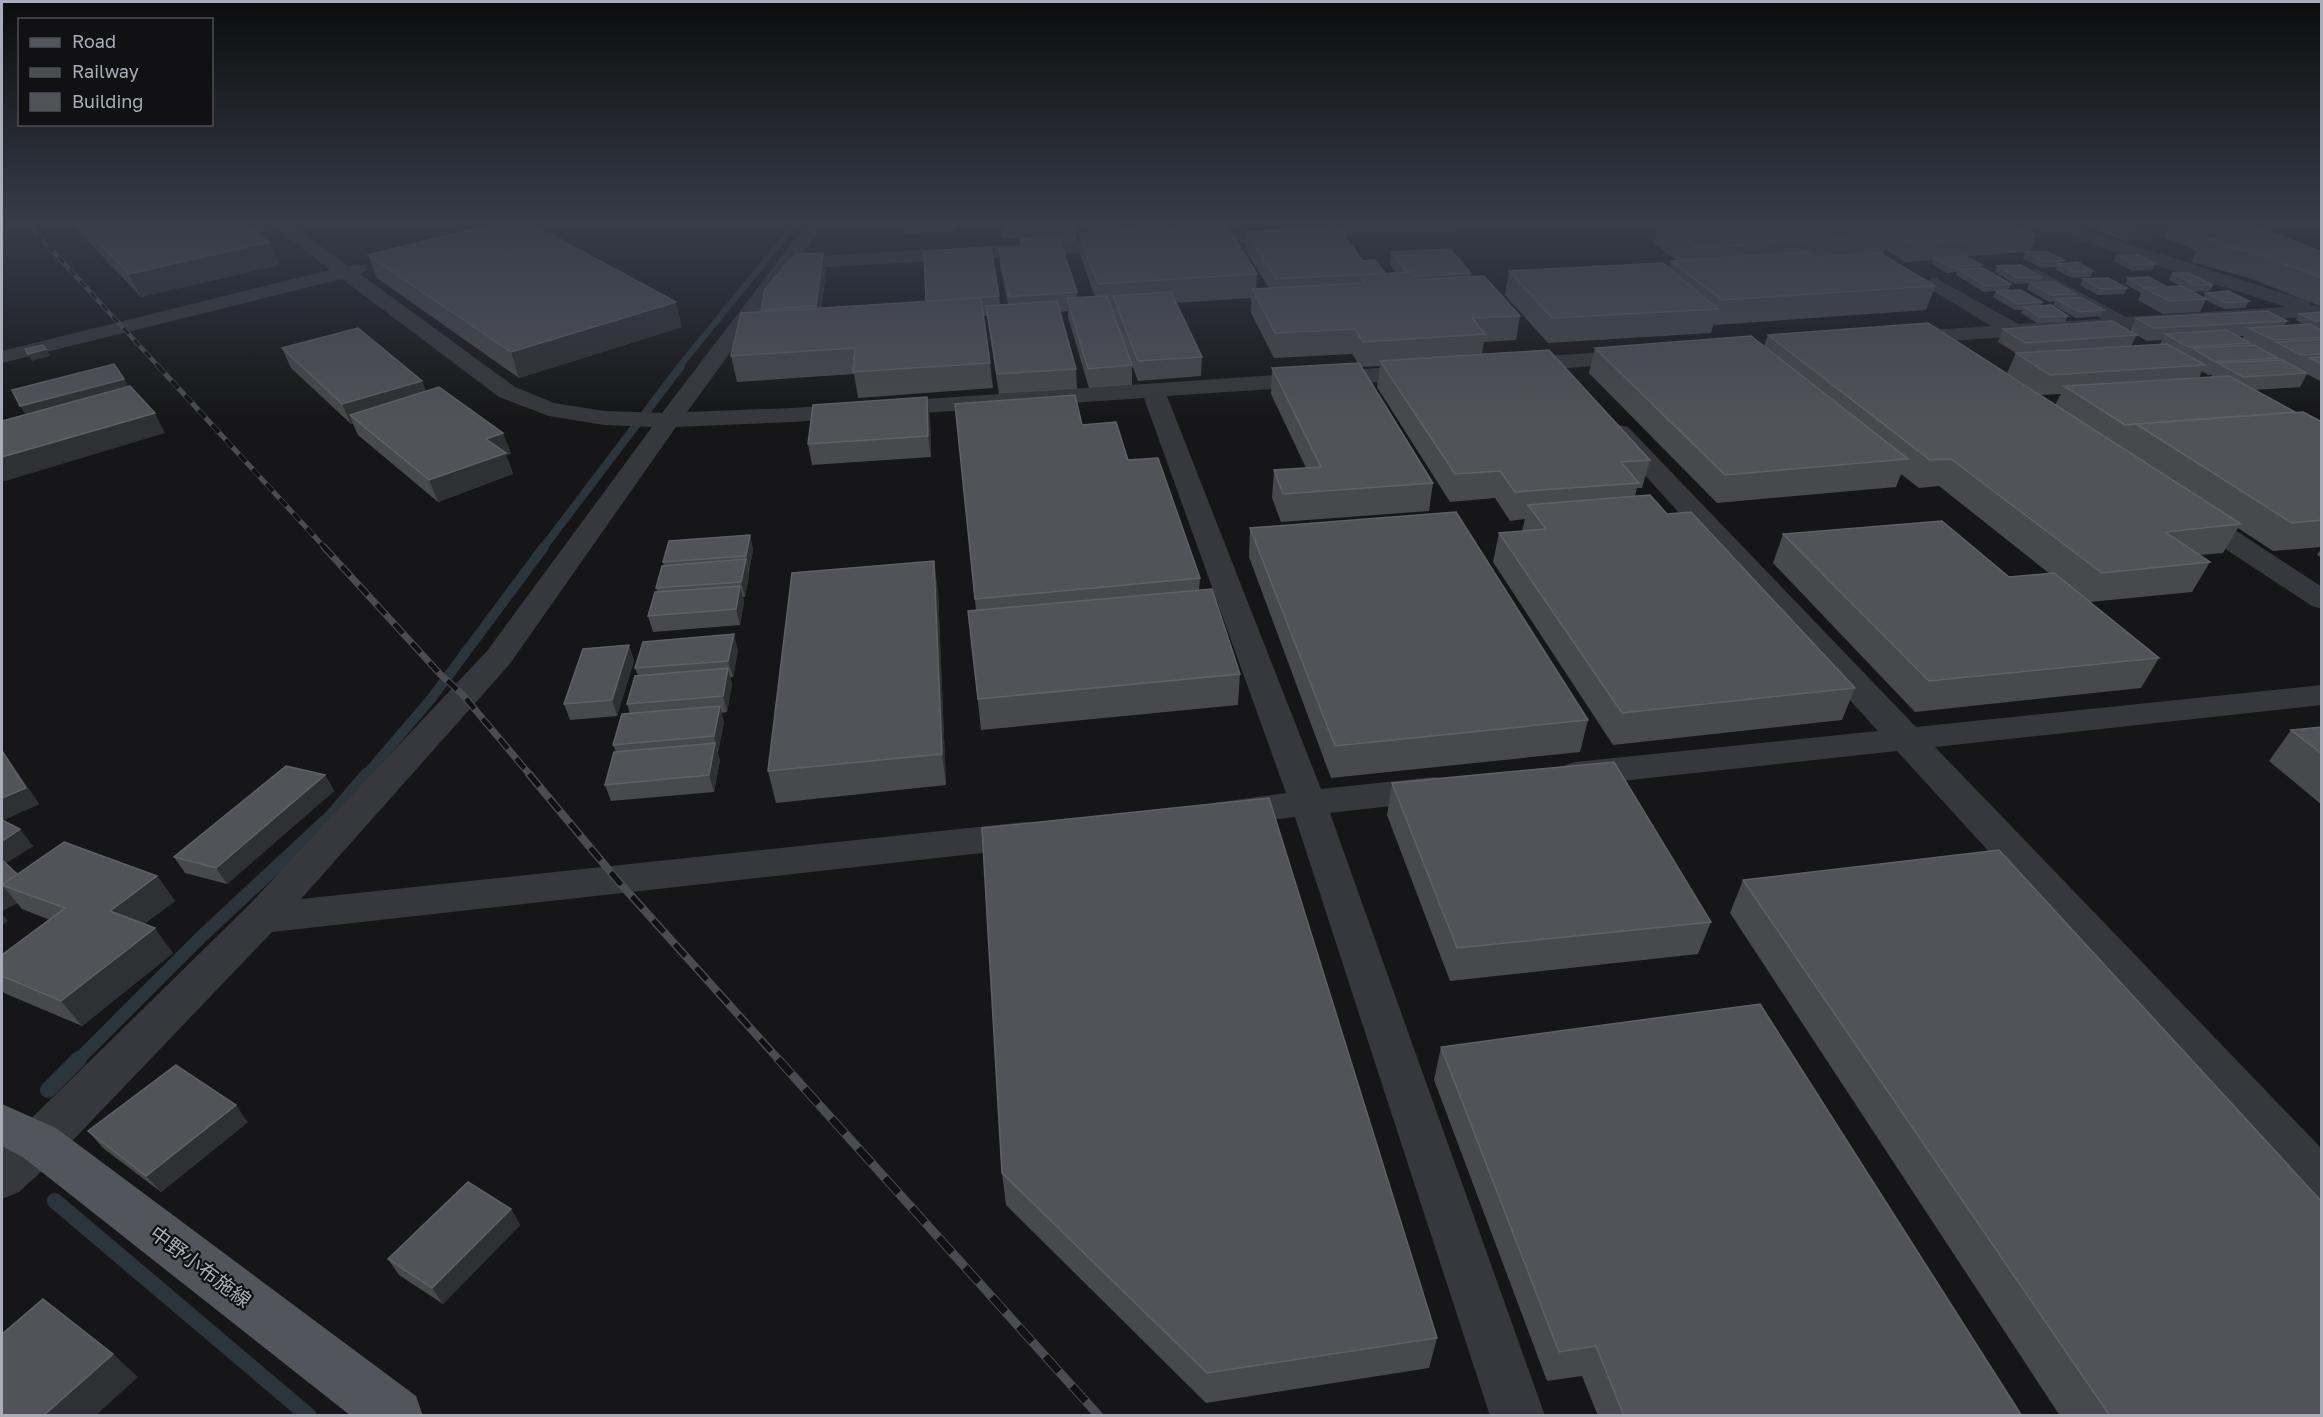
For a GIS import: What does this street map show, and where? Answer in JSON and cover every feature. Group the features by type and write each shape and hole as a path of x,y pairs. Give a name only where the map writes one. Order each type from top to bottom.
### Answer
{"main road":[{"name":"中野小布施線","path":"21,1133 396,1416"}],"street":[{"path":"2,357 282,288"},
{"path":"364,288 507,392 549,410 604,418 669,420 793,416 1448,370"},
{"path":"2,1177 21,1133 261,918 498,658 767,288"},
{"path":"1943,288 2015,331"},
{"path":"2061,288 2126,323"},
{"path":"2253,288 2320,312"},
{"path":"2187,298 2224,316"},
{"path":"1876,340 2265,313 2320,312"},
{"path":"2265,313 2303,331"},
{"path":"1924,337 1954,357"},
{"path":"1495,367 1662,355"},
{"path":"1554,363 1579,389"},
{"path":"1153,390 1308,803 1518,1416"},
{"path":"1603,415 2322,1183"},
{"path":"2172,501 2322,600"},
{"path":"1542,777 2322,695"},
{"path":"1191,816 1472,785"},
{"path":"261,918 1063,830"}],"building":[{"path":"417,288 650,288 676,302 511,352"},
{"path":"818,288 816,306 761,310 765,289"},
{"path":"925,288 998,288 999,296 926,301"},
{"path":"1007,288 1076,288 1077,292 1009,297"},
{"path":"1495,288 1520,316 1472,318 1485,334 1363,342 1355,329 1275,333 1252,289"},
{"path":"1525,288 1693,288 1718,309 1552,318"},
{"path":"1706,288 1903,288 1722,300"},
{"path":"2039,288 2065,288 2076,294 2052,295"},
{"path":"2144,288 2185,288 2206,299 2169,301"},
{"path":"2020,290 2042,302 2018,304 1996,291"},
{"path":"2228,291 2249,301 2227,303 2206,293"},
{"path":"1171,292 1202,357 1138,361 1113,296"},
{"path":"1107,296 1132,365 1088,369 1067,298"},
{"path":"2080,297 2104,310 2079,312 2056,299"},
{"path":"981,298 990,363 853,372 855,348 731,356 741,313"},
{"path":"1057,301 1076,369 997,374 986,306"},
{"path":"2051,305 2068,316 2040,317 2024,307"},
{"path":"2267,311 2287,321 2154,328 2136,318"},
{"path":"2320,312 2322,321 2315,321 2299,314"},
{"path":"2112,321 2137,335 2026,343 2003,329"},
{"path":"1928,323 2241,524 2165,532 2210,562 2102,573 1951,459 1930,460 1768,335"},
{"path":"2309,324 2322,331 2322,337 2273,340 2248,328"},
{"path":"358,328 422,381 342,404 282,348"},
{"path":"2226,330 2250,343 2188,347 2165,334"},
{"path":"1751,336 1908,459 1725,475 1595,348"},
{"path":"2322,339 2322,354 2301,355 2276,342"},
{"path":"2167,344 2205,365 2050,375 2016,353"},
{"path":"43,345 46,349 28,354 25,349"},
{"path":"2254,345 2278,358 2215,362 2192,348"},
{"path":"1549,350 1650,460 1621,462 1639,483 1515,492 1500,471 1455,474 1380,361"},
{"path":"2322,357 2322,364 2308,358"},
{"path":"2282,360 2307,373 2243,377 2218,363"},
{"path":"1359,363 1433,483 1283,494 1274,470 1321,467 1272,368"},
{"path":"114,364 124,379 20,406 12,390"},
{"path":"2229,376 2295,412 2125,425 2064,386"},
{"path":"130,386 155,413 2,457 2,421"},
{"path":"439,387 503,433 486,439 506,453 429,480 350,415"},
{"path":"1075,395 1082,425 1116,422 1128,460 1158,458 1200,578 975,599 955,404"},
{"path":"927,397 928,436 808,444 813,405"},
{"path":"2303,412 2322,422 2322,520 2292,523 2136,424"},
{"path":"1650,495 1667,514 1691,512 1855,688 1622,713 1499,533 1546,529 1528,505"},
{"path":"1456,512 1588,720 1335,746 1250,528"},
{"path":"1942,521 2009,577 2054,573 2159,658 1929,681 1783,534"},
{"path":"750,535 746,556 663,562 669,541"},
{"path":"746,559 741,582 656,588 662,566"},
{"path":"934,561 942,754 768,771 792,573"},
{"path":"740,586 736,609 648,616 655,592"},
{"path":"1212,589 1240,674 978,699 968,611"},
{"path":"734,634 728,661 635,668 643,642"},
{"path":"629,645 612,700 564,704 583,649"},
{"path":"728,668 723,696 627,704 635,676"},
{"path":"720,706 714,736 613,745 622,714"},
{"path":"2322,727 2322,754 2291,730"},
{"path":"715,743 709,775 605,785 614,752"},
{"path":"2,751 26,788 2,798"},
{"path":"1614,762 1711,922 1457,948 1392,783"},
{"path":"286,766 325,775 216,868 174,857"},
{"path":"1269,798 1437,1338 1207,1373 1002,1173 982,828"},
{"path":"2,820 20,829 2,841"},
{"path":"64,842 157,876 110,911 155,928 61,1001 2,976 2,955 65,908 2,885"},
{"path":"1999,850 2322,1202 2322,1416 2110,1416 1743,880"},
{"path":"2,860 17,874 2,885"},
{"path":"1760,1004 2022,1416 1624,1416 1596,1346 1559,1352 1441,1047"},
{"path":"176,1065 236,1105 146,1176 88,1131"},
{"path":"468,1182 511,1209 432,1288 388,1259"},
{"path":"43,1299 113,1354 43,1416 2,1416 2,1334"}],"waterway":[{"path":"679,367 743,288"},
{"path":"543,548 681,366"},
{"path":"366,775 431,699 544,547"},
{"path":"48,1090 202,936 332,815 367,774"},
{"path":"55,1201 309,1416"}],"railway":[{"path":"87,288 159,367"},
{"path":"158,366 325,548"},
{"path":"324,547 441,675 462,694 530,775"},
{"path":"529,774 618,881 779,1060"},
{"path":"778,1059 1099,1416"}]}
